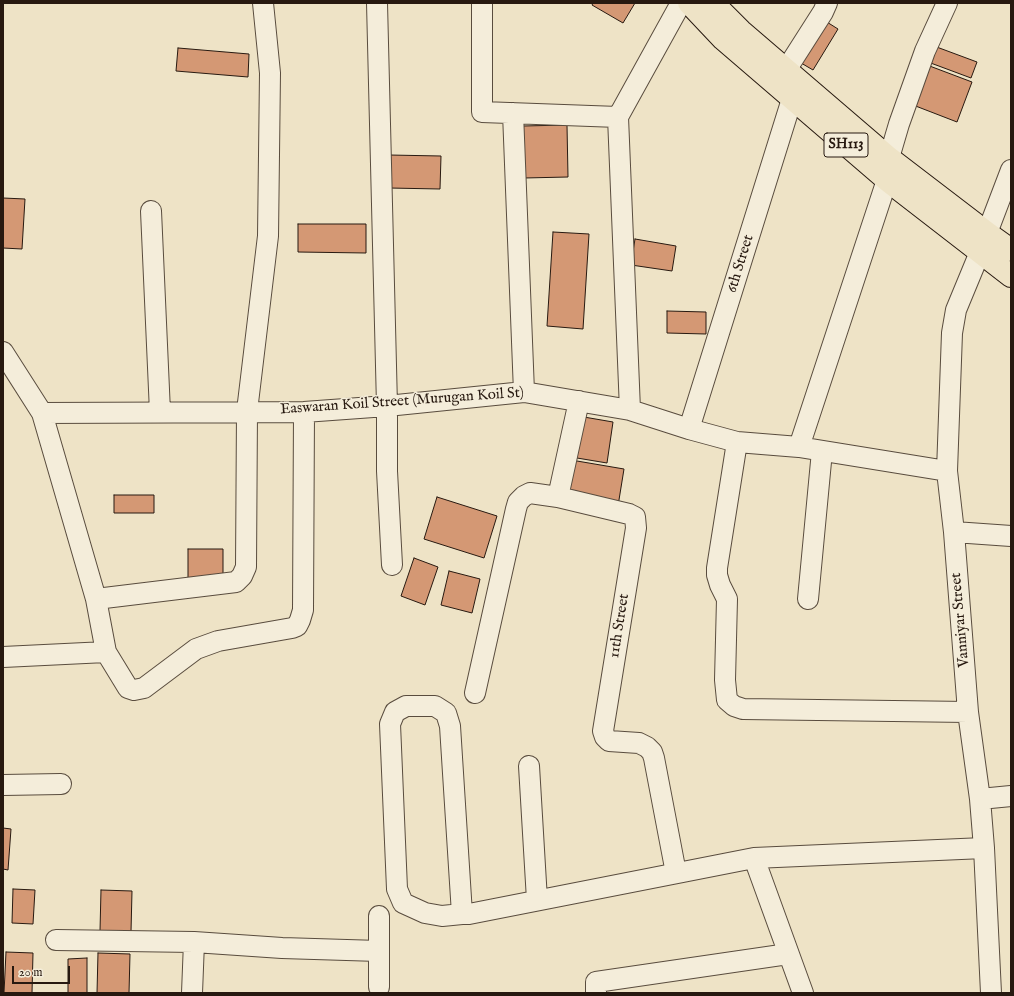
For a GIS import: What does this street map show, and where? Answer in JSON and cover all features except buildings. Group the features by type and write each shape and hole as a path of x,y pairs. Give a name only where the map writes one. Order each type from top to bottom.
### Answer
{"main road":[{"name":"SH113","path":"688,3 723,38 887,180 984,243 1011,250"},
{"name":"SH113","path":"713,3 741,31 889,158 984,243 1011,276"}],"street":[{"path":"96,599 236,582 242,576 246,567 247,411 268,236 270,73 263,3"},
{"path":"377,3 387,406 387,470 392,565"},
{"path":"482,3 482,112 618,117"},
{"path":"630,410 618,117 688,3"},
{"path":"786,70 823,12 827,3"},
{"path":"889,158 899,124 925,51 947,3"},
{"name":"6th Street","path":"689,429 792,99"},
{"path":"513,113 524,392"},
{"name":"Vanniyar Street","path":"991,993 980,798 968,712 954,532 947,472 952,333 956,310 984,243 1011,170"},
{"path":"799,447 887,180"},
{"path":"151,211 160,412"},
{"path":"3,352 42,413 96,599 106,652 128,688 139,690 144,688 196,649 218,641 296,626 300,620 303,610 304,412"},
{"name":"Easwaran Koil Street (Murugan Koil St)","path":"42,413 247,411 304,412 387,406 524,392 630,410 736,442 799,447 947,472"},
{"path":"475,693 518,502 530,493 558,497 579,401"},
{"path":"736,442 716,568 716,575 727,599 725,680 727,700 734,706 743,709 968,712"},
{"path":"808,599 822,451"},
{"name":"11th Street","path":"558,497 629,514 635,517 636,528 603,731 605,737 609,741 639,744 647,747 652,752 676,872"},
{"path":"954,532 1011,536"},
{"path":"3,657 106,652"},
{"path":"462,914 450,726 446,713 435,706 406,706 395,712 390,724 398,889 403,903 425,913 442,916 462,914 754,858 984,848"},
{"path":"529,766 537,900"},
{"path":"3,785 61,784"},
{"path":"980,798 1011,796"},
{"path":"754,858 802,993"},
{"path":"379,916 379,987"},
{"path":"56,940 194,942 282,948 379,951"},
{"path":"192,993 194,942"},
{"path":"596,993 596,982 788,954"}]}
